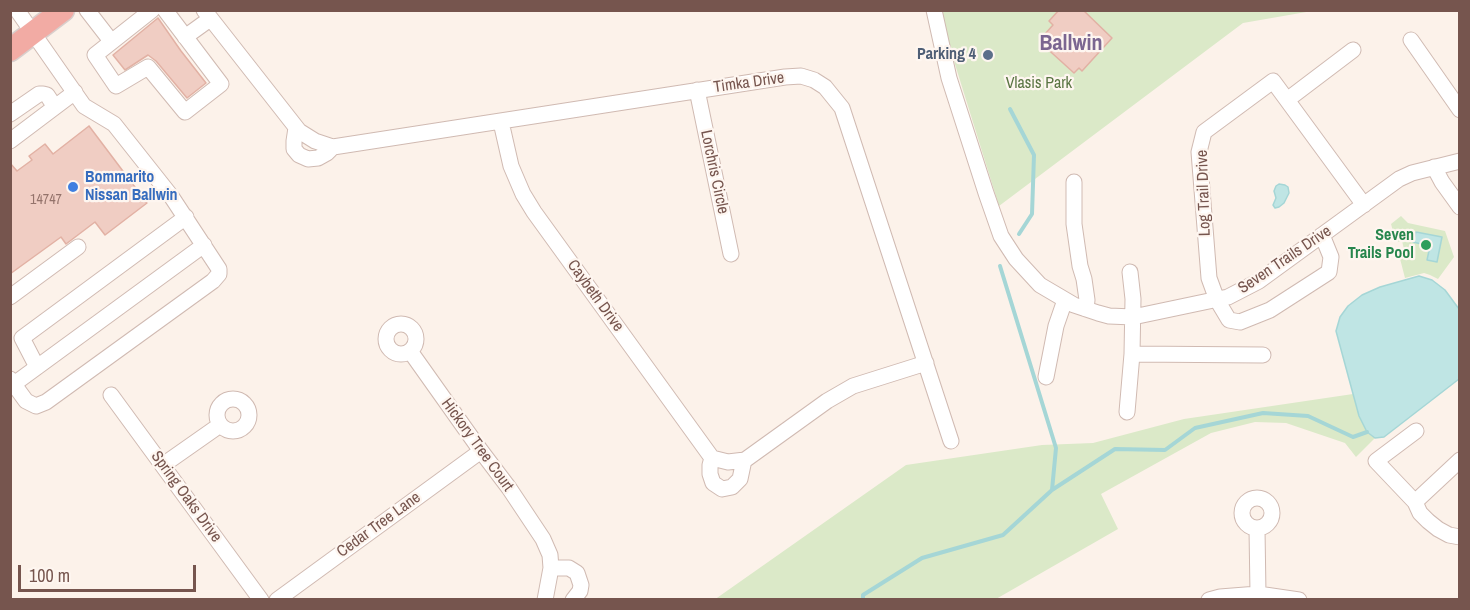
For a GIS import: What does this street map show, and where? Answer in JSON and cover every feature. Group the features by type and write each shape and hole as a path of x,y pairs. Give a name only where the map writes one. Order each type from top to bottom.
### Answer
{"highway":[{"path":"10,50 63,10"}],"street":[{"path":"17,10 84,106 114,124 171,196 186,217 204,245 219,269 219,274 213,281 46,402 36,406 26,401 12,382 38,367 204,245"},
{"path":"87,10 111,41"},
{"path":"152,10 95,55 116,86 148,67 185,112 221,84 165,10"},
{"name":"Seven Trails Drive","path":"934,10 949,78 1001,236 1016,259 1040,285 1065,300 1109,316 1132,317 1228,297 1258,281 1400,179 1412,173 1460,161"},
{"path":"185,38 207,15"},
{"name":"Timka Drive","path":"207,15 296,128 315,141 333,147 785,76 801,76 814,80 825,87 842,108 951,441"},
{"path":"1411,40 1460,110"},
{"path":"1353,50 1287,100 1364,205"},
{"name":"Log Trail Drive","path":"1217,300 1209,278 1206,244 1199,152 1204,132 1273,81 1287,100"},
{"name":"Lorchris Circle","path":"697,90 731,254"},
{"path":"10,141 75,92"},
{"path":"10,114 39,94 47,95 56,107"},
{"name":"Caybeth Drive","path":"501,122 511,166 523,194 712,458 710,474 713,483 722,489 732,487 740,479 744,460"},
{"path":"1434,167 1460,207"},
{"path":"1074,182 1074,224 1084,279 1086,309"},
{"path":"38,367 22,338 186,217"},
{"path":"1217,300 1229,320 1240,322 1269,310 1329,272 1332,257 1322,236"},
{"path":"10,297 78,246"},
{"path":"1127,412 1132,354 1133,298 1130,272"},
{"path":"1046,377 1056,326 1065,300"},
{"name":"Hickory Tree Court","path":"410,351 543,539 550,555 551,568"},
{"path":"1132,354 1263,355"},
{"path":"712,458 728,462 744,460 827,401 853,386 926,363"},
{"name":"Spring Oaks Drive","path":"111,394 261,600"},
{"path":"163,465 220,425"},
{"path":"1416,431 1376,461 1415,502 1420,513 1438,529 1449,535 1460,537"},
{"name":"Cedar Tree Lane","path":"277,600 481,451"},
{"path":"1415,502 1460,460"},
{"path":"1257,529 1258,594"},
{"path":"546,599 551,568 569,568 577,573 581,585 573,600"},
{"path":"1209,600 1258,594 1299,600"}],"green space":[{"name":"Vlasis Park","path":"941,11 1312,11 1243,23 999,206 945,32"},
{"name":"Seven Trails Pool","path":"1401,216 1408,223 1445,231 1454,257 1438,279 1424,273 1405,278 1398,251 1404,249 1402,241 1396,242 1391,224"},
{"path":"1353,394 1359,416 1367,432 1375,438 1356,457 1345,443 1286,423 1255,422 1211,433 1101,494 1118,529 996,599 714,600 906,465 1042,445 1093,443 1184,419"}],"water":[{"path":"1279,184 1288,187 1289,193 1284,203 1275,208 1273,205 1276,198 1274,191"},
{"path":"1416,232 1442,237 1437,262 1427,260 1430,246 1413,242"},
{"path":"1419,276 1432,280 1445,290 1459,309 1459,379 1384,437 1375,438 1367,432 1359,416 1336,331 1340,317 1348,306 1362,295 1380,287"}],"building":[{"path":"1059,10 1083,10 1112,38 1082,71 1079,68 1074,73 1042,44 1048,37 1045,34 1053,25 1049,21"},
{"path":"158,18 206,83 187,98 156,61 148,55 125,70 113,55"},
{"name":"Bommarito Nissan Ballwin","path":"89,126 147,203 105,235 95,222 66,244 61,237 10,274 10,163 17,171 32,160 29,156 45,144 53,154"}],"waterway":[{"path":"1010,109 1034,155 1032,214 1019,234"},
{"path":"863,600 863,595 922,558 1003,535 1052,490 1056,448 1000,266"},
{"path":"1052,490 1115,449 1165,450 1195,428 1263,413 1308,416 1353,437 1367,432"}],"place":[{"name":"Parking 4","path":"988,55"},
{"name":"Bommarito Nissan Ballwin","path":"73,187"},
{"name":"Seven Trails Pool","path":"1426,245"}],"district":[{"name":"Ballwin","path":"1071,44"}]}
